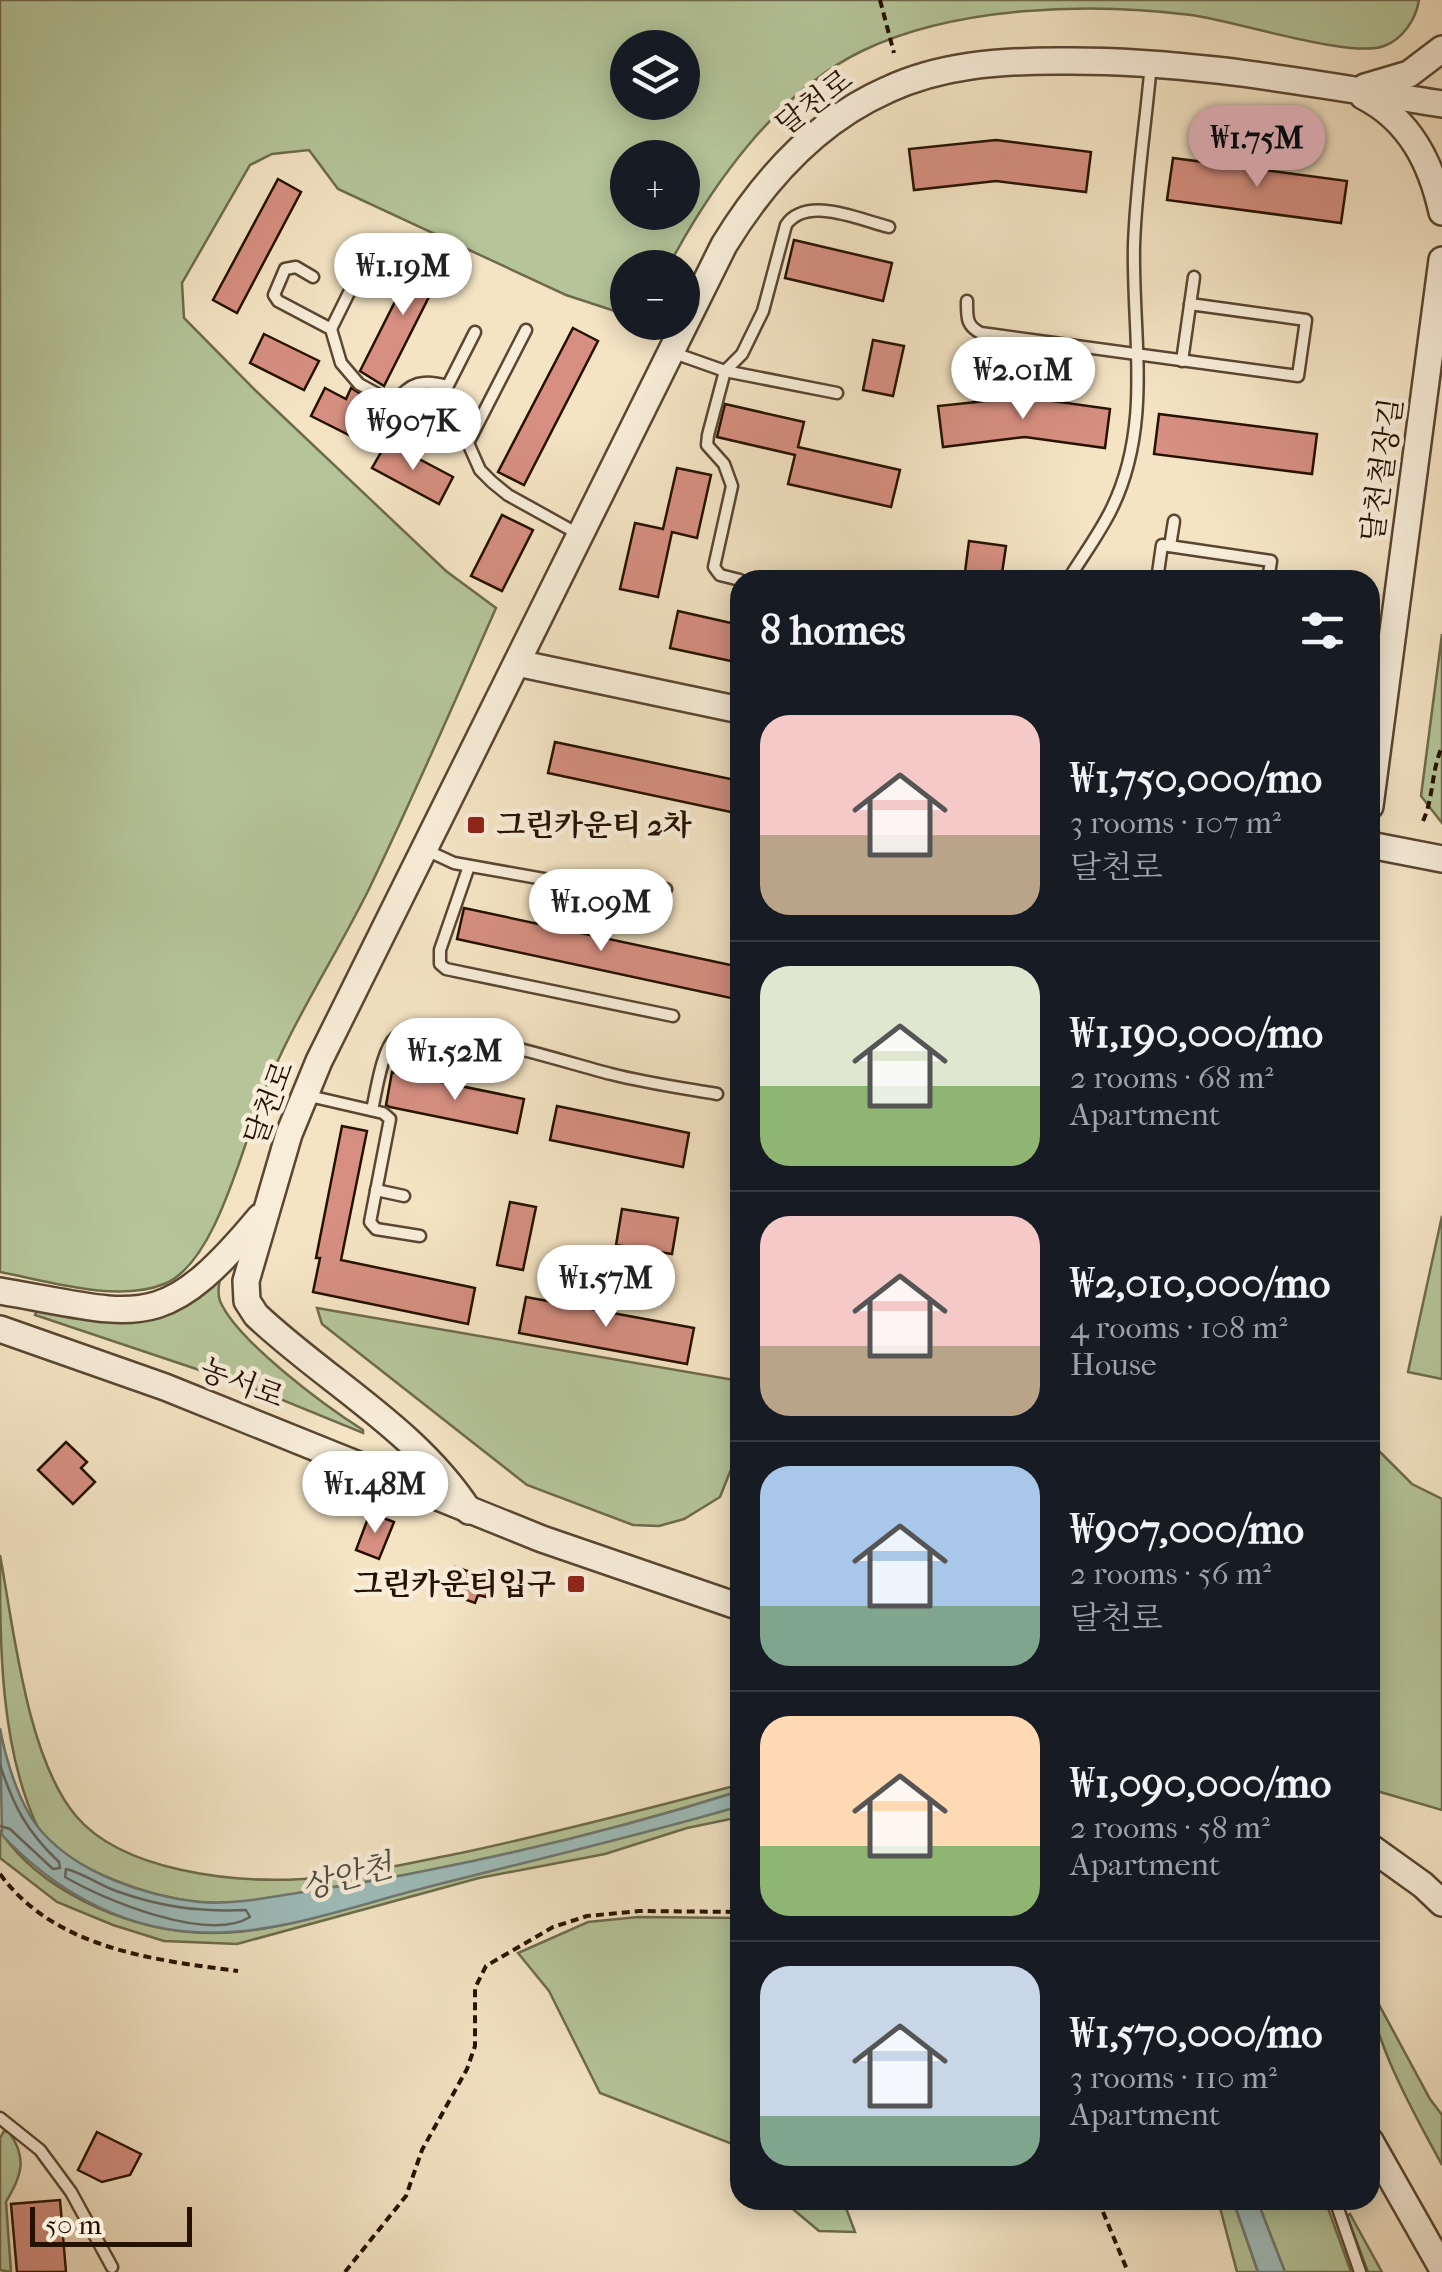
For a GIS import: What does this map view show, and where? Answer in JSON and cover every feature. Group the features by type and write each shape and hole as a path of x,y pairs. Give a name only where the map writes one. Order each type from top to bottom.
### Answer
{"street":[{"path":"1350,89 1396,80 1442,49"},
{"name":"달천로","path":"469,1511 454,1487 419,1449 256,1314 247,1300 246,1280 304,1095 744,211 794,156 858,105 920,77 976,65 1032,61 1151,62 1442,104"},
{"path":"1350,89 1373,101 1404,126 1425,158 1442,212"},
{"name":"달천철장길","path":"1380,730 1442,260"},
{"path":"518,663 730,708"},
{"path":"1380,847 1442,859"},
{"path":"0,1291 99,1310 138,1311 164,1304 188,1292 219,1264 266,1210"},
{"name":"농서로","path":"0,1329 164,1387 622,1569 730,1604"},
{"path":"1380,1859 1412,1877 1442,1903"},
{"path":"1380,2159 1442,2268"}],"lane":[{"path":"1074,570 1112,508 1136,414 1140,355 1134,248 1151,62"},
{"path":"730,578 720,575 714,567 732,486 724,464 710,453 708,436 725,371 742,354 758,321 786,226 801,212 824,211 889,227"},
{"path":"331,329 374,242"},
{"path":"314,277 296,267 285,269 274,294 278,302 331,329 348,374 359,384 468,443 480,470 500,489 580,535"},
{"path":"1182,360 1194,277"},
{"path":"968,301 967,320 971,328 982,333 1298,376 1306,320 1190,304"},
{"path":"468,443 526,330"},
{"path":"437,408 475,332"},
{"path":"671,352 725,371 838,393"},
{"path":"394,403 416,383 448,386"},
{"path":"1170,546 1174,522"},
{"path":"1158,570 1162,545 1271,561 1270,570"},
{"path":"426,850 454,863 583,886 630,881 666,889"},
{"path":"470,866 440,950 440,964 446,969 673,1016"},
{"path":"372,1110 387,1047 398,1036 416,1032 501,1043 609,1074 717,1094"},
{"path":"304,1095 384,1113 390,1119 370,1216 372,1226 420,1236"},
{"path":"376,1190 404,1196"},
{"path":"0,2118 40,2150 70,2192 112,2266"},
{"path":"1338,2210 1360,2272"}],"path":[{"path":"880,0 894,54"},
{"path":"1423,822 1432,803 1434,770 1442,747"},
{"path":"0,1874 27,1906 92,1942 180,1964 238,1971"},
{"path":"345,2272 406,2196 422,2150 467,2070 475,2046 475,1988 486,1966 553,1927 587,1916 640,1911 730,1912"},
{"path":"1102,2210 1128,2272"}],"green space":[{"path":"0,0 1419,0 1403,33 1391,43 1368,49 1319,43 1191,15 1110,9 980,16 899,36 862,51 802,91 749,144 700,212 700,140 610,140 610,230 689,230 677,250 610,250 610,309 566,295 338,189 309,150 272,154 250,165 182,283 184,318 446,571 496,608 368,891 272,1073 224,1202 198,1254 164,1284 126,1291 82,1288 0,1272"},
{"path":"1442,634 1442,823 1421,796"},
{"path":"1442,1216 1442,1379 1408,1372"},
{"path":"220,1278 220,1301 244,1335 363,1433 253,1388 35,1315 37,1310 113,1321 154,1317 196,1296"},
{"path":"317,1308 730,1379 730,1472 720,1497 684,1519 659,1526 633,1525 527,1485 322,1324"},
{"path":"1380,1452 1412,1484 1442,1499 1442,1810 1380,1792"},
{"path":"0,1555 34,1728 59,1791 76,1816 96,1835 122,1850 151,1862 214,1876 276,1880 363,1872 461,1853 730,1787 730,1794 638,1821 432,1870 280,1897 232,1902 180,1899 89,1869 51,1843 38,1828 16,1764 2,1660"},
{"path":"730,1809 730,1819 605,1854 479,1878 237,1944 164,1941 113,1925 57,1902 0,1858 0,1831 37,1871 84,1901 137,1922 218,1933 275,1927"},
{"path":"638,1917 730,1918 730,2143 600,2093 549,1991 518,1953 588,1922"},
{"path":"1380,2006 1442,2115 1442,2165 1409,2103 1380,2036"},
{"path":"4,2131 15,2142 21,2160 6,2202 11,2272 0,2270 0,2138"},
{"path":"794,2210 847,2210 855,2232 819,2231"},
{"path":"1221,2210 1236,2210 1258,2272 1237,2272"},
{"path":"1261,2210 1329,2210 1351,2272 1285,2272"},
{"path":"1350,2214 1382,2272 1368,2272 1347,2216"}],"water":[{"path":"0,1728 21,1797 35,1823 58,1847 115,1881 199,1902 260,1899 464,1863 623,1825 730,1794 730,1809 661,1828 310,1919 223,1932 166,1929 113,1914 42,1872 2,1835"},
{"path":"1236,2210 1261,2210 1285,2272 1258,2272"}],"building":[{"path":"996,140 1091,152 1086,192 996,181 914,190 909,149"},
{"path":"1173,158 1347,181 1341,223 1167,200"},
{"path":"278,179 301,192 237,313 213,300"},
{"path":"794,240 892,263 883,301 785,278"},
{"path":"421,250 446,263 384,386 360,371"},
{"path":"573,328 598,341 524,485 498,472"},
{"path":"264,334 319,361 304,390 250,363"},
{"path":"873,340 904,346 893,396 863,390"},
{"path":"325,388 346,399 351,388 369,399 351,436 311,416"},
{"path":"1024,397 1110,409 1105,448 1025,437 943,447 938,406"},
{"path":"725,404 804,422 798,447 900,470 891,507 788,484 795,455 717,437"},
{"path":"1159,414 1317,434 1312,474 1154,454"},
{"path":"387,442 453,477 439,504 372,468"},
{"path":"677,468 711,475 697,538 672,532 658,597 620,589 635,523 663,529"},
{"path":"502,515 533,530 502,591 471,576"},
{"path":"969,541 1006,546 1002,570 965,570"},
{"path":"678,611 730,623 730,661 670,648"},
{"path":"555,742 730,779 730,812 548,773"},
{"path":"464,908 730,965 730,998 457,939"},
{"path":"392,1072 524,1099 517,1133 390,1107 386,1105"},
{"path":"557,1106 689,1133 683,1167 550,1140"},
{"path":"342,1126 367,1131 341,1260 475,1288 468,1324 313,1292"},
{"path":"510,1202 536,1207 523,1270 497,1265"},
{"path":"622,1209 678,1218 672,1254 616,1245"},
{"path":"526,1297 694,1328 687,1364 519,1333"},
{"path":"66,1442 87,1462 81,1468 95,1482 73,1504 38,1470"},
{"path":"370,1513 394,1522 379,1559 356,1550"},
{"path":"455,1567 492,1579 486,1597 478,1595 475,1603 447,1593"},
{"path":"97,2132 141,2154 130,2175 102,2182 78,2170"},
{"path":"60,2200 66,2272 17,2272 11,2204"}],"place":[{"name":"그린카운티 2차","path":"476,825"},
{"name":"그린카운티입구","path":"576,1584"}],"water label":[{"name":"상안천","path":"347,1876"}]}
